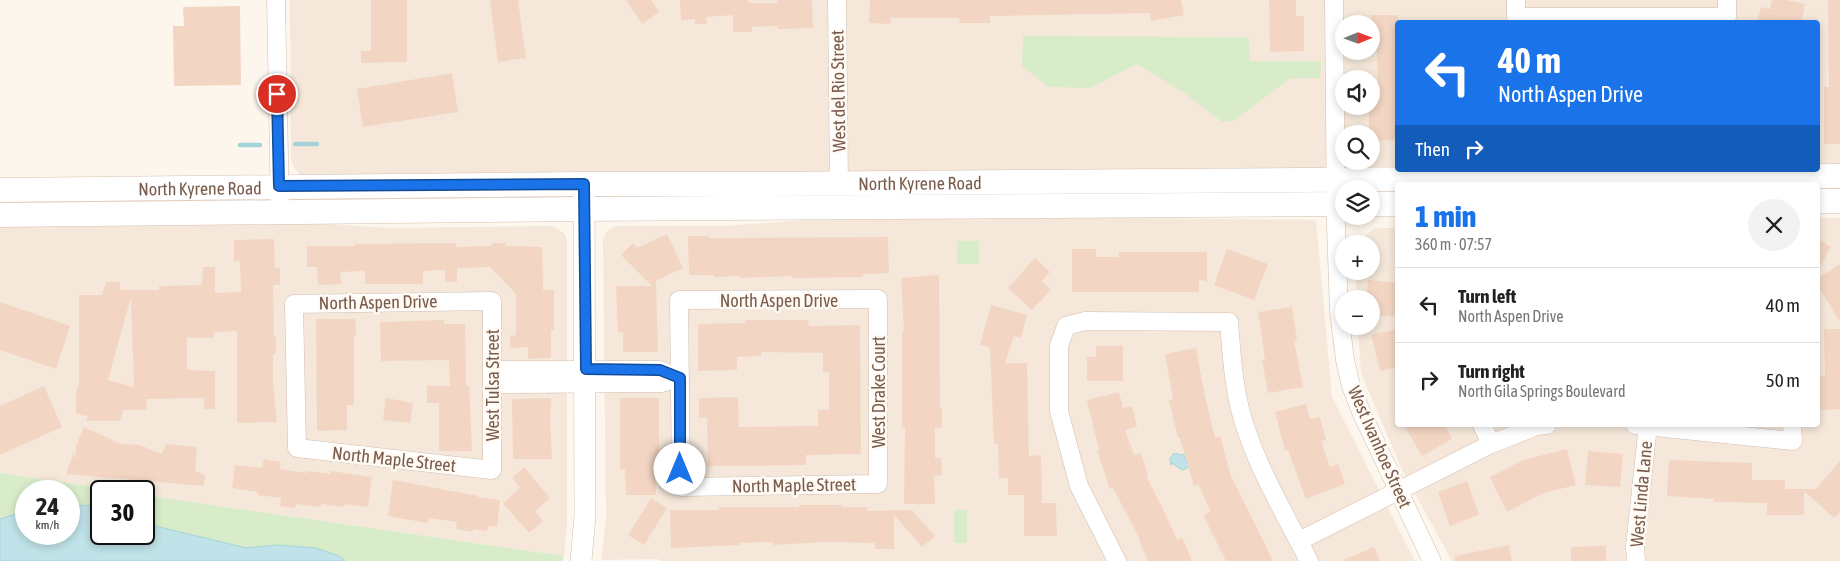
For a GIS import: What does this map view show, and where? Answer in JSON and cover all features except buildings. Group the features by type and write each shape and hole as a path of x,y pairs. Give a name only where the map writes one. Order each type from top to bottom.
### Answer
{"main road":[{"name":"North Kyrene Road","path":"1336,180 1840,176"},
{"name":"North Kyrene Road","path":"0,190 279,186 1335,180"},
{"path":"1820,201 1840,201"},
{"name":"North Kyrene Road","path":"0,216 584,209 1335,204"},
{"path":"1380,204 1395,204"}],"street":[{"path":"276,0 280,212"},
{"name":"West del Rio Street","path":"837,0 839,183"},
{"name":"West Ivanhoe Street","path":"1334,0 1336,180"},
{"path":"1516,9 1727,9"},
{"path":"581,561 585,516 584,184"},
{"name":"West Ivanhoe Street","path":"1340,225 1339,311 1345,360 1351,386 1362,414 1432,561"},
{"name":"North Aspen Drive","path":"680,378 679,300 878,299"},
{"name":"West Drake Court","path":"878,299 878,484"},
{"name":"North Aspen Drive","path":"297,448 294,304 492,301"},
{"name":"West Tulsa Street","path":"492,301 492,470"},
{"path":"1117,561 1079,486 1059,411 1059,346 1066,326 1085,321 1230,322 1232,371 1246,431 1271,490 1308,561"},
{"path":"492,377 586,376 661,384 680,378"},
{"name":"North Maple Street","path":"680,378 681,487 878,484"},
{"path":"1483,427 1491,444"},
{"path":"1299,541 1491,444 1535,427"},
{"name":"West Linda Lane","path":"1636,561 1635,547 1644,427"},
{"path":"1681,427 1793,433"},
{"name":"North Maple Street","path":"297,448 492,470"}],"shaded area":[{"path":"290,0 1840,0 1840,164 1820,164 1820,20 1395,20 1395,169 1380,169 1380,125 1335,125 1335,170 306,178 295,169 291,156"},
{"path":"946,216 1316,220 1332,397 1415,561 601,560 606,520 603,239 607,231 617,226 724,226 832,218"},
{"path":"1820,218 1840,218 1840,561 1452,561 1403,472 1361,373 1359,335 1380,335 1380,290 1357,290 1356,280 1380,280 1380,235 1367,235 1374,228 1395,228 1395,427 1820,427"},
{"path":"285,221 389,228 555,227 565,234 567,240 567,527 564,556 155,497 155,480 90,480 90,486 80,485 80,480 47,480 0,473 0,224"}],"green space":[{"path":"1023,36 1249,37 1250,61 1321,61 1320,78 1291,78 1233,121 1222,122 1183,92 1137,64 1090,88 1048,87 1022,66"},
{"path":"957,241 979,241 979,264 957,264"},
{"path":"0,473 47,480 15,480 15,545 80,545 80,485 90,486 90,545 155,545 155,497 564,556 562,561 0,561"},
{"path":"954,510 967,510 967,543 954,543"}],"water":[{"path":"1173,454 1186,455 1184,459 1188,461 1189,465 1187,468 1182,470 1172,463 1171,465 1170,459"},
{"path":"80,505 90,506 90,545 155,545 155,526 247,548 277,545 316,548 339,556 345,561 0,561 0,519 15,514 15,545 80,545"}],"waterway":[{"path":"295,144 317,144"},
{"path":"240,145 260,145"}],"route":[{"path":"277,94 279,186 584,184 586,369 660,370 680,378 680,469"}]}
